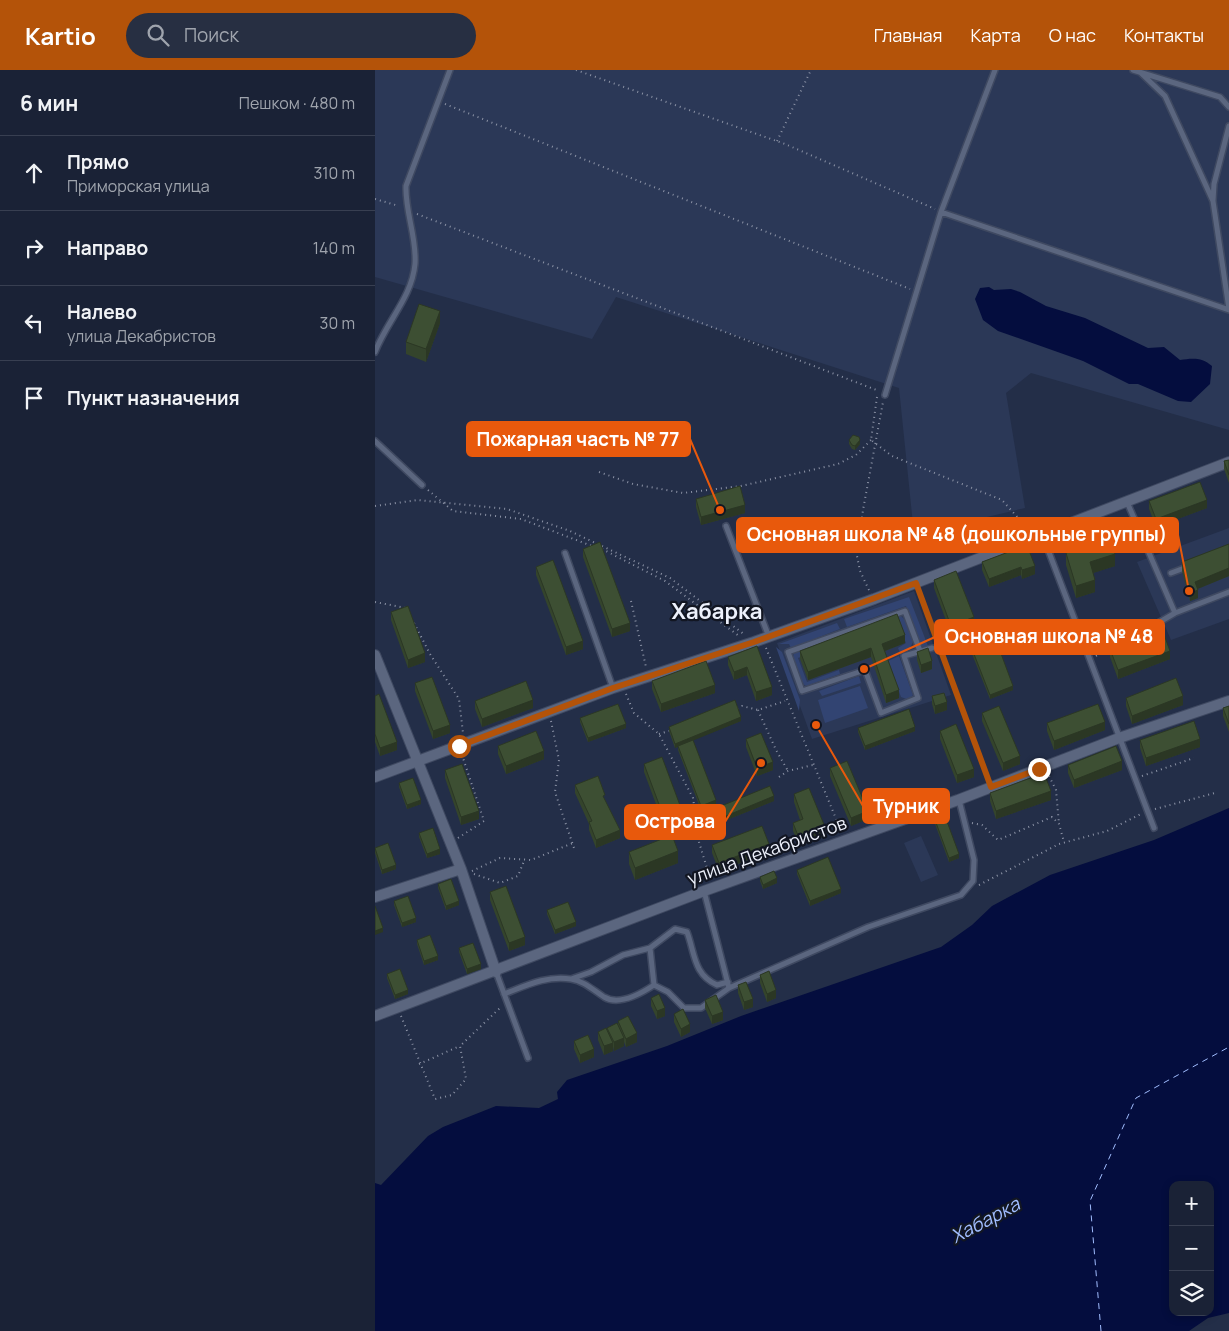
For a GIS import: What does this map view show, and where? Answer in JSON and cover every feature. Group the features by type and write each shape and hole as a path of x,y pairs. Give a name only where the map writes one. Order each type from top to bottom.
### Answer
{"street":[{"path":"375,777 617,687 759,640 874,599 1229,462"},
{"path":"375,655 461,868 496,972"},
{"name":"улица Декабристов","path":"375,1016 496,972 708,889 958,800 1119,738 1229,701"},
{"path":"375,898 461,868"}],"lane":[{"path":"375,352 394,315 408,294 414,255 407,210 406,186 450,70"},
{"path":"885,393 941,212 995,70"},
{"path":"1133,70 1229,100"},
{"path":"1141,73 1165,96 1213,201"},
{"path":"1220,97 1229,107"},
{"path":"941,212 1229,309 1213,201 1214,184 1229,126"},
{"path":"375,441 422,485"},
{"path":"1127,502 1175,613"},
{"path":"726,526 759,640"},
{"path":"1038,535 1089,659 1154,828"},
{"path":"565,553 617,687"},
{"path":"1171,573 1196,564"},
{"path":"1158,622 1175,613 1229,592"},
{"path":"920,651 905,611 788,652 802,691 865,670 881,713 919,698 904,656 932,648"},
{"path":"654,985 668,992 688,1009 706,1005 728,985 868,927 961,895 973,881 974,860 958,800"},
{"path":"708,889 728,985"},
{"path":"570,979 591,972 623,955 650,948 675,929 687,932 694,962 701,974 707,980 717,985 728,985"},
{"path":"650,948 654,985"},
{"path":"496,972 528,1058"},
{"path":"504,994 549,979 570,979 583,982 604,997 613,1000 640,994 654,985"}],"path":[{"path":"576,70 777,141 941,212"},
{"path":"777,141 811,70"},
{"path":"438,102 917,292"},
{"path":"375,198 885,393 863,510 857,556 860,570 874,599"},
{"path":"599,472 633,484 683,493 741,486 838,464 856,455 871,440 878,391"},
{"path":"871,440 892,456 1003,500 1038,535"},
{"path":"422,485 453,511 521,519 600,548 665,581 759,640"},
{"path":"375,506 418,500 507,509 570,531 670,578 759,640 844,840"},
{"path":"916,583 991,787"},
{"path":"631,601 649,677"},
{"path":"375,602 405,606 409,614"},
{"path":"413,622 430,654 459,699 462,745 484,821 452,842"},
{"path":"1089,659 1127,637 1151,634"},
{"path":"617,687 634,713 659,734 693,798 708,889"},
{"path":"733,709 742,706 758,710 786,701"},
{"path":"758,710 776,750 788,771"},
{"path":"550,712 559,760 555,792 575,851"},
{"path":"659,734 678,728"},
{"path":"1135,779 1193,758"},
{"path":"779,777 788,771 813,765"},
{"path":"1039,769 1048,774 1056,790 1059,824 1065,843"},
{"path":"961,895 1065,843 1107,831 1147,810 1215,793"},
{"path":"965,823 982,825 998,840 1052,817 1059,824"},
{"path":"524,860 518,876 500,882 469,873 500,858 531,860 573,843"},
{"path":"419,1064 460,1046 507,1002"},
{"path":"399,1008 419,1064 435,1100 452,1094 466,1080 460,1046"}],"shaded area":[{"path":"375,70 1229,70 1229,430 1031,373 1006,393 1025,508 914,534 899,388 616,297 592,339 375,277"},
{"path":"1229,528 1229,619 1171,640 1137,562"},
{"path":"914,591 951,695 812,739 777,643"},
{"path":"909,597 928,646 922,648 906,606 847,627 844,619"},
{"path":"895,616 901,616 905,620 913,642 909,650 900,653 898,648 906,643"},
{"path":"837,623 840,629 791,648 789,644 779,644"},
{"path":"842,641 798,658 807,682 839,670 840,674 806,686 803,684 795,666 794,653 823,642"},
{"path":"776,647 782,652 800,700 799,711"},
{"path":"899,656 913,695 909,700 901,697 888,661"},
{"path":"859,676 861,683 822,696 819,691"},
{"path":"860,686 868,708 825,723 818,700"},
{"path":"921,836 938,875 921,882 904,843"}],"water":[{"path":"989,287 994,290 1011,289 1020,292 1046,306 1085,318 1148,348 1164,347 1180,360 1193,359 1204,361 1212,366 1210,384 1191,402 1178,401 1138,384 1129,384 1083,361 998,331 983,320 975,299 980,288"},
{"path":"1229,808 1229,1313 1208,1318 1189,1331 375,1331 375,1183 381,1185 428,1136 443,1127 496,1106 539,1108 558,1099 557,1092 567,1080 667,1046 741,1016 941,947 972,925 992,906 1050,875 1154,840"}],"building":[{"path":"419,304 440,311 426,349 406,342"},
{"path":"853,435 859,437 860,440 855,446 849,440"},
{"path":"1229,460 1229,475 1224,461"},
{"path":"1200,482 1207,500 1156,519 1149,501"},
{"path":"740,486 745,505 701,517 696,499"},
{"path":"1110,540 1115,554 1090,562 1095,580 1076,586 1066,553"},
{"path":"600,542 630,623 612,629 583,549"},
{"path":"1229,544 1229,568 1195,582 1198,590 1190,593 1182,562"},
{"path":"1027,545 1035,566 1022,570 1021,567 989,579 982,562"},
{"path":"553,560 583,641 566,647 536,567"},
{"path":"956,571 974,617 951,626 934,580"},
{"path":"408,606 425,653 408,660 391,612"},
{"path":"897,614 905,635 882,644 899,690 886,695 871,648 808,672 800,651"},
{"path":"1162,629 1170,651 1118,670 1110,649"},
{"path":"996,640 1013,686 990,695 972,649"},
{"path":"757,646 772,687 756,692 747,667 734,672 728,657"},
{"path":"928,648 932,661 921,665 917,652"},
{"path":"706,661 715,685 661,704 652,681"},
{"path":"432,677 450,725 433,731 415,683"},
{"path":"1176,678 1183,696 1132,716 1126,698"},
{"path":"526,681 533,700 482,719 475,701"},
{"path":"944,693 947,702 935,706 932,696"},
{"path":"379,694 397,742 380,748 375,734 375,696"},
{"path":"735,700 741,717 675,744 669,727"},
{"path":"618,704 626,724 588,738 580,718"},
{"path":"1098,704 1105,722 1054,741 1047,723"},
{"path":"999,706 1020,756 1003,763 982,713"},
{"path":"1229,706 1229,724 1223,708"},
{"path":"909,709 915,727 865,746 858,728"},
{"path":"1194,721 1200,739 1146,758 1140,740"},
{"path":"956,724 974,769 957,775 940,731"},
{"path":"536,731 544,751 506,766 498,746"},
{"path":"761,733 773,762 757,768 746,739"},
{"path":"693,740 716,800 701,806 678,746"},
{"path":"1116,746 1122,761 1074,780 1068,765"},
{"path":"662,757 681,808 663,815 644,764"},
{"path":"847,761 868,811 851,818 830,768"},
{"path":"462,764 479,811 461,817 445,770"},
{"path":"1044,773 1051,791 996,811 990,793"},
{"path":"598,776 605,795 603,796 620,830 596,840 589,822 592,821 575,785"},
{"path":"413,778 421,800 407,805 399,783"},
{"path":"770,786 774,796 709,823 704,813"},
{"path":"809,788 825,827 799,838 793,823 803,819 794,794"},
{"path":"945,816 959,854 949,858 935,820"},
{"path":"762,826 769,844 719,863 712,845"},
{"path":"433,828 440,849 427,854 419,833"},
{"path":"672,835 678,851 635,868 629,852"},
{"path":"388,843 396,865 382,870 375,848"},
{"path":"828,857 841,889 810,901 797,870"},
{"path":"774,871 777,878 763,885 760,877"},
{"path":"451,879 459,901 446,906 438,884"},
{"path":"506,886 525,937 509,943 490,892"},
{"path":"408,896 416,918 402,923 394,901"},
{"path":"568,902 576,922 555,930 547,910"},
{"path":"375,906 383,928 375,931"},
{"path":"430,935 438,956 424,961 417,940"},
{"path":"473,943 481,964 467,969 459,948"},
{"path":"400,969 408,990 395,995 387,974"},
{"path":"769,971 776,990 767,994 760,975"},
{"path":"746,982 753,999 744,1002 738,985"},
{"path":"659,994 665,1008 657,1011 651,998"},
{"path":"716,995 723,1012 712,1016 705,1000"},
{"path":"683,1009 690,1024 681,1029 674,1014"},
{"path":"628,1016 637,1033 626,1039 618,1021"},
{"path":"617,1023 624,1038 614,1042 607,1028"},
{"path":"606,1028 613,1043 604,1046 598,1032"},
{"path":"588,1035 594,1049 580,1055 574,1041"}],"ferry route":[{"path":"1101,1331 1090,1201 1136,1098 1229,1047"}],"place":[{"name":"Пожарная часть № 77","path":"720,510"},
{"name":"Основная школа № 48 (дошкольные группы)","path":"1189,591"},
{"name":"Основная школа № 48","path":"864,669"},
{"name":"Турник","path":"816,725"},
{"name":"Острова","path":"761,763"}],"district":[{"name":"Хабарка","path":"717,611"}],"route":[{"path":"459,746 613,688 754,642 916,583 991,787 1039,769"}]}
